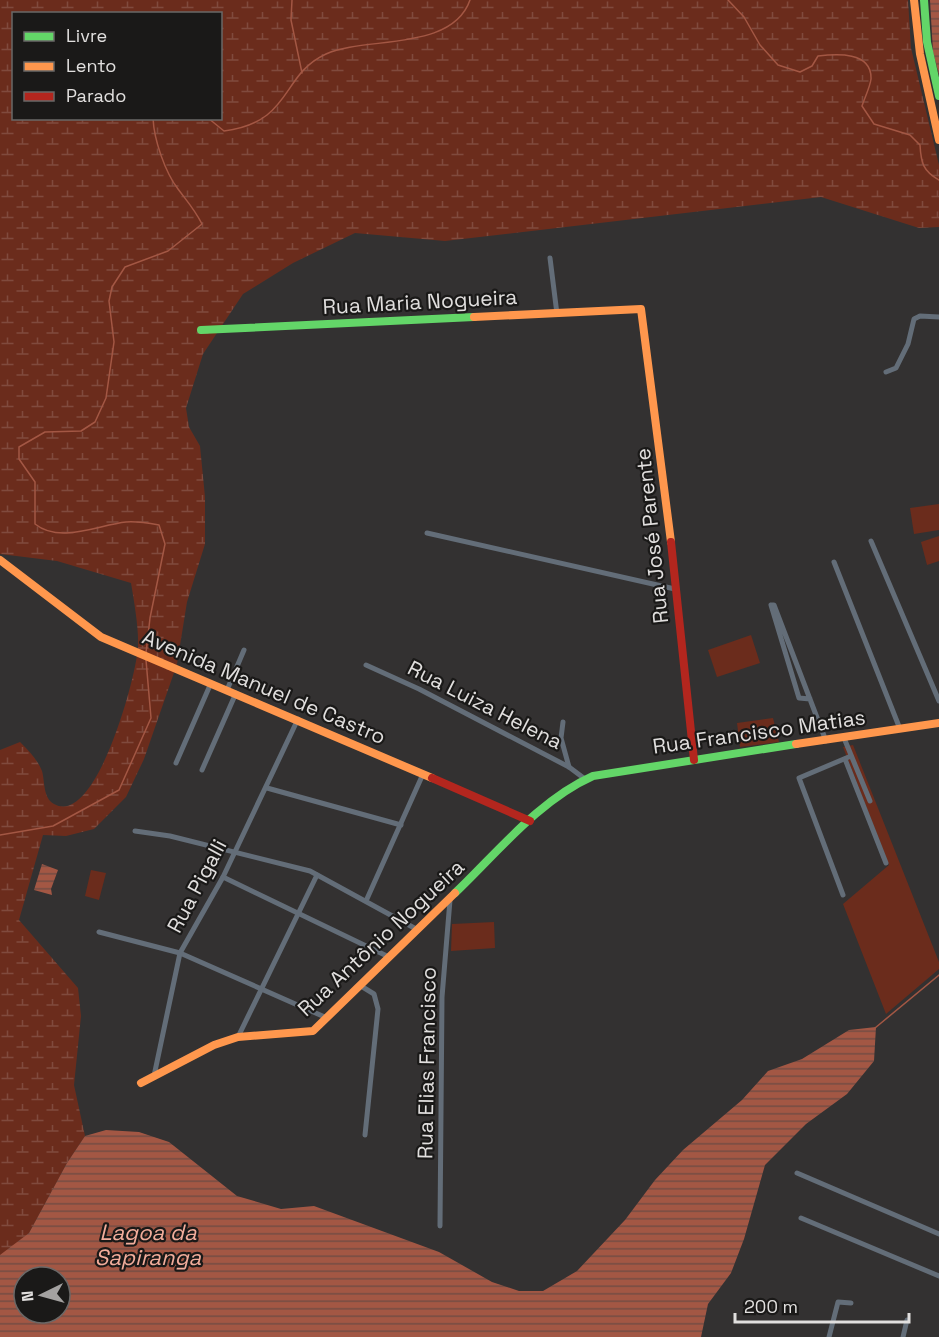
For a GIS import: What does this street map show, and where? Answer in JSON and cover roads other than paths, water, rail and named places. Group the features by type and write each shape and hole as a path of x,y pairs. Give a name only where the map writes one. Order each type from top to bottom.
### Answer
{"main road":[{"path":"914,0 920,54 939,140"},
{"path":"924,0 927,42 939,96"},
{"name":"Rua Maria Nogueira","path":"201,330 641,309"},
{"name":"Rua José Parente","path":"641,309 665,484 694,760"},
{"name":"Avenida Manuel de Castro","path":"0,560 101,637 298,719 530,821"},
{"name":"Rua Francisco Matias","path":"585,779 604,773 939,723"},
{"name":"Rua Antônio Nogueira","path":"141,1083 214,1045 238,1036 310,1032 361,986 530,821 566,791 585,779"}],"street":[{"path":"550,258 557,314"},
{"path":"886,372 896,369 908,344 914,319 920,316 939,317"},
{"path":"427,533 675,589"},
{"path":"871,541 939,701"},
{"path":"834,562 900,729"},
{"path":"810,699 799,698 771,605 774,605 810,699 826,741"},
{"path":"227,690 244,650"},
{"name":"Rua Luiza Helena","path":"366,665 419,688 569,767 585,779"},
{"path":"176,763 211,683"},
{"path":"202,770 236,693"},
{"name":"Rua Pigalli","path":"153,1077 180,953 223,877 298,719"},
{"path":"563,722 561,738 569,767"},
{"path":"844,738 848,757 886,863"},
{"path":"848,757 870,801"},
{"path":"843,895 800,778 848,757"},
{"path":"366,901 423,774"},
{"path":"267,788 400,825"},
{"path":"135,831 235,851 317,874 418,930"},
{"path":"238,1036 317,874"},
{"path":"223,877 390,957"},
{"name":"Rua Elias Francisco","path":"440,1226 442,997 450,900"},
{"path":"99,932 180,953 327,1018"},
{"path":"361,986 374,994 378,1009 365,1135"},
{"path":"796,1173 939,1234"},
{"path":"801,1218 939,1276"},
{"path":"829,1337 838,1302 851,1303"},
{"path":"903,1337 907,1320"}],"water":[{"path":"930,0 939,0 939,75 933,52"},
{"path":"42,864 58,870 51,889 52,895 34,890"},
{"name":"Lagoa da Sapiranga","path":"876,1027 874,1061 847,1094 806,1124 765,1165 744,1239 731,1273 708,1304 701,1337 0,1337 0,1255 29,1233 67,1163 85,1136 106,1130 139,1132 169,1142 237,1196 281,1209 314,1206 439,1252 492,1282 519,1291 543,1291 577,1271 625,1220 655,1180 683,1150 742,1100 768,1071 802,1059 849,1030"}],"waterway":[{"path":"292,0 291,20 302,73"},
{"path":"210,120 224,131 246,126 263,118 284,97 300,74 311,63 326,54 362,45 427,35 445,28 460,17 470,0"},
{"path":"728,0 744,17 760,45 778,65 800,72 812,66 818,56 834,55 852,56 866,63 871,79 862,106 874,124 910,135 920,145 922,162 926,170 939,180"},
{"path":"146,653 150,618 165,544 159,525 130,522 79,532 56,533 45,530 35,524 35,482 19,459 19,447 45,432 81,431 95,422 106,398 114,342 109,301 112,287 125,267 168,251 202,224 169,174 158,146 153,120"},
{"path":"0,835 53,826 119,790 151,718 146,660"},
{"path":"875,1028 939,975"}]}
